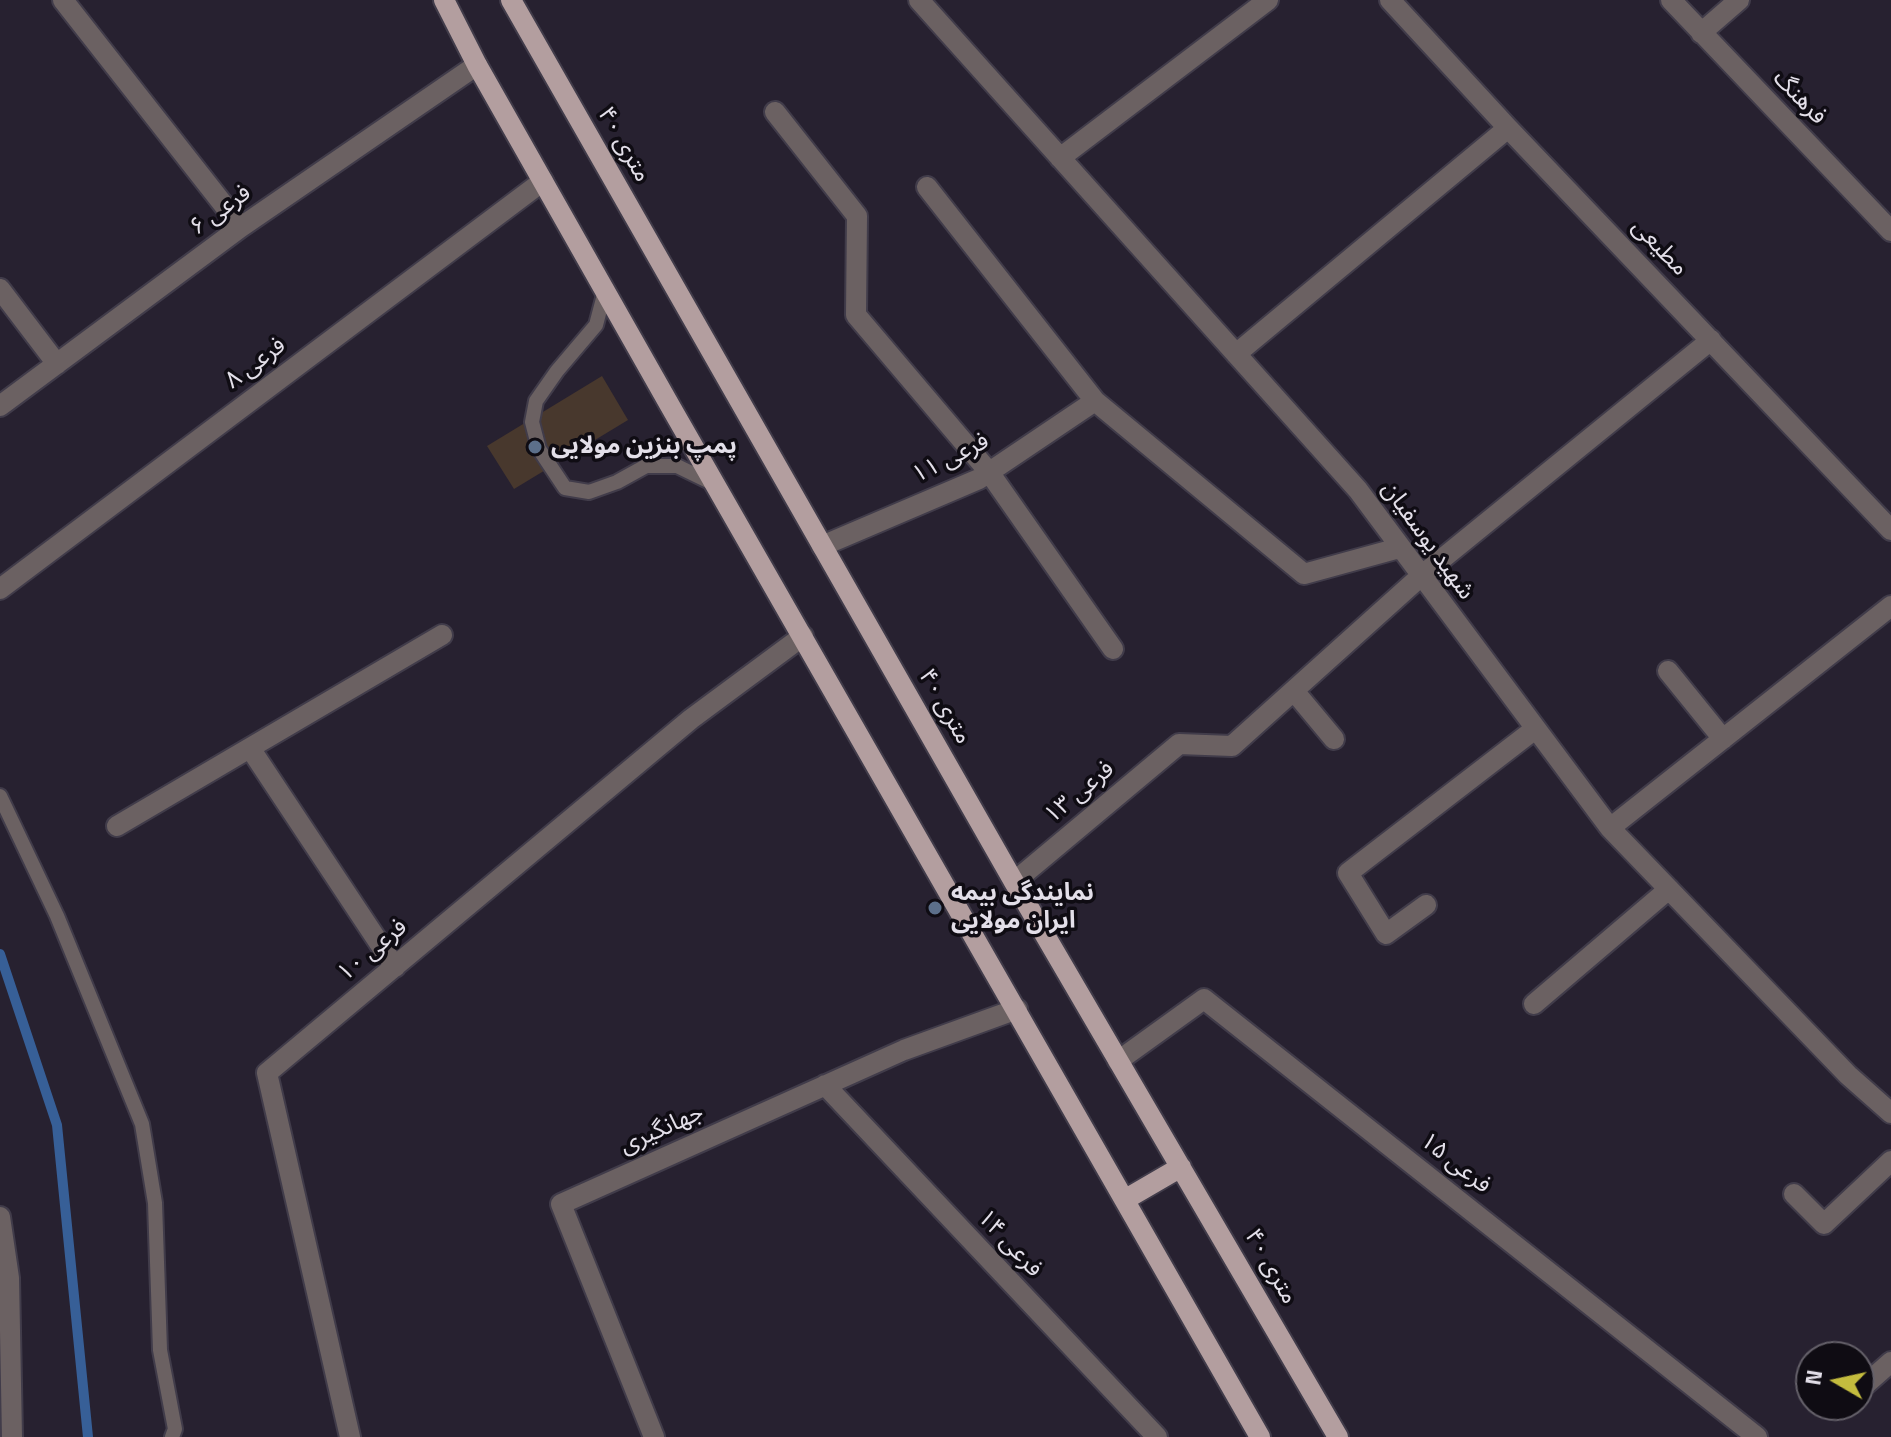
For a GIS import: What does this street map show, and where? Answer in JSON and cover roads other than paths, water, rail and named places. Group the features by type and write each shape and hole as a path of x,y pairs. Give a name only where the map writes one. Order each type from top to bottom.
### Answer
{"main road":[{"path":"444,0 477,65 605,291 1260,1437"},
{"name":"۴۰ متری","path":"511,0 1014,882 1338,1437"},
{"path":"1126,1199 1181,1167"}],"street":[{"path":"63,0 241,227"},
{"name":"شهید یوسفیان","path":"919,0 1358,490 1610,828 1848,1075 1891,1113"},
{"path":"1060,158 1268,0"},
{"name":"مطیعی","path":"1390,0 1891,530"},
{"name":"فرهنگ","path":"1671,0 1891,231"},
{"path":"1701,33 1739,0"},
{"name":"فرعی ۶","path":"0,406 241,227 477,65"},
{"path":"775,112 857,216 856,315 989,472 1113,649"},
{"path":"1236,354 1508,128"},
{"name":"فرعی ۸","path":"0,589 543,181"},
{"path":"927,187 1095,401 1304,574 1399,548"},
{"path":"0,289 57,364"},
{"path":"1334,739 1294,691 1421,576 1711,340"},
{"name":"فرعی ۱۱","path":"822,546 989,472 1095,401"},
{"path":"1610,828 1891,606"},
{"path":"117,826 442,635"},
{"name":"فرعی ۱۰","path":"350,1437 267,1073 691,719 803,636"},
{"path":"1668,671 1723,739"},
{"name":"فرعی ۱۳","path":"1014,882 1179,744 1232,746 1294,691"},
{"path":"1426,905 1386,934 1348,873 1535,729"},
{"path":"250,748 395,967"},
{"path":"1534,1004 1669,889"},
{"name":"فرعی ۱۵","path":"1118,1061 1204,999 1757,1437"},
{"name":"جهانگیری","path":"654,1437 561,1204 904,1050 1017,1009"},
{"name":"فرعی ۱۴","path":"825,1085 1157,1437"},
{"path":"1794,1194 1824,1224 1891,1161"},
{"path":"0,1217 9,1278 12,1437"},
{"path":"1875,1376 1891,1362"}],"lane":[{"path":"605,291 596,325 536,401 532,422 539,449 565,488 589,492 617,482 646,466 677,466 716,485"},
{"path":"0,796 57,916 142,1124 155,1203 160,1350 175,1429 172,1437"}],"waterway":[{"path":"0,954 57,1125 88,1437"}],"place":[{"name":"پمپ بنزین مولایی","path":"535,447"},
{"name":"نمایندگی بیمه ایران مولایی","path":"935,908"}]}
